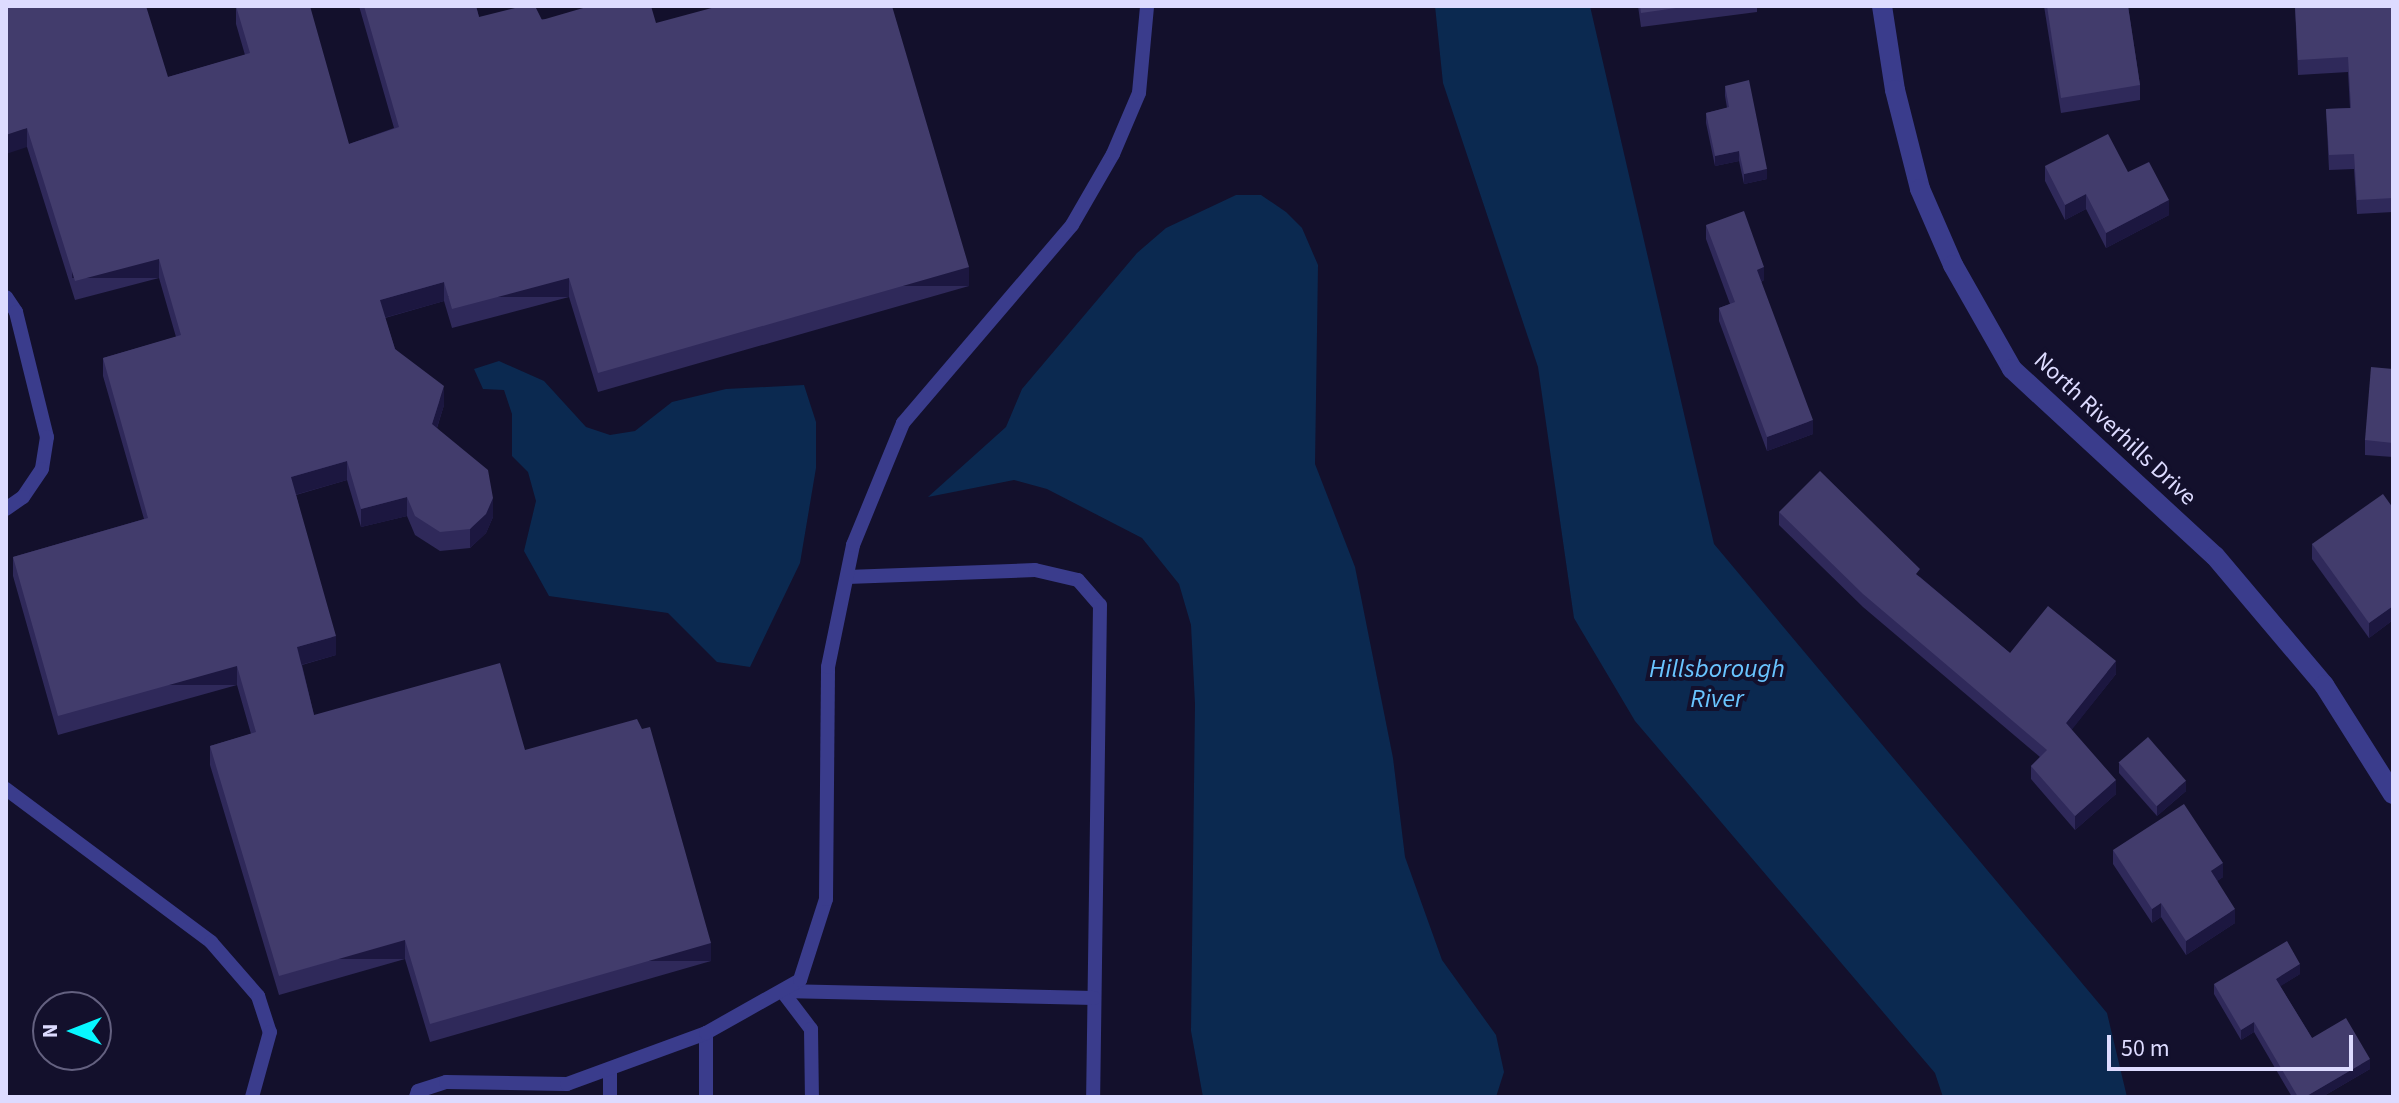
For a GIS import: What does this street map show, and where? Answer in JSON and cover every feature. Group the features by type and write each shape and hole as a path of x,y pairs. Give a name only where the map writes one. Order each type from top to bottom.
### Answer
{"street":[{"name":"North Riverhills Drive","path":"1882,6 1895,90 1920,189 1953,265 2012,369 2215,556 2324,685 2393,794"}],"lane":[{"path":"416,1097 418,1091 446,1082 498,1090 567,1084 706,1033 800,980 826,899 828,667 853,545 903,423 1072,225 1113,154 1139,93 1147,6"},
{"path":"6,297 16,312 47,437 42,469 23,497 6,509"},
{"path":"847,577 1035,570 1078,580 1100,605 1093,1097"},
{"path":"6,789 211,942 258,996 270,1032 252,1097"},
{"path":"782,991 1094,998"},
{"path":"782,991 811,1029 812,1097"},
{"path":"706,1033 706,1097"},
{"path":"610,1069 610,1097"}],"water":[{"name":"Hillsborough River","path":"1435,6 1590,6 1714,544 2107,1013 2127,1097 1943,1097 1935,1073 1635,721 1574,618 1538,367 1443,83"},
{"path":"1236,195 1261,195 1286,212 1302,228 1318,265 1315,464 1355,567 1393,758 1405,857 1442,960 1496,1035 1504,1072 1496,1097 1203,1097 1191,1031 1195,704 1191,625 1179,584 1142,538 1047,489 1014,480 928,497 1006,427 1022,389 1137,253 1166,228"},
{"path":"499,361 544,381 586,427 610,435 635,431 672,402 726,389 804,385 816,422 816,468 800,563 750,667 717,662 668,613 549,596 524,551 536,501 528,472 512,456 512,414 504,390 483,389 474,369"}],"building":[{"path":"6,6 146,6 168,77 250,53 236,6 310,6 349,144 399,127 364,6 476,6 479,17 535,6 542,20 590,6 651,6 656,23 719,6 892,6 969,267 598,373 569,278 452,309 444,282 380,300 395,349 444,386 432,424 488,470 493,498 486,514 470,529 440,532 415,516 407,497 361,509 347,461 291,477 336,636 297,647 314,715 500,663 525,750 637,719 642,729 650,727 711,943 430,1024 405,940 279,976 210,746 256,732 237,666 58,716 13,557 148,518 103,358 181,335 159,259 75,281 27,128 6,135"},
{"path":"1640,6 1690,6 1641,13"},
{"path":"2047,6 2128,6 2140,85 2061,98"},
{"path":"2295,6 2393,6 2393,198 2357,200 2354,154 2329,155 2326,109 2351,108 2348,57 2298,60"},
{"path":"1749,80 1767,169 1744,174 1739,151 1715,156 1706,113 1729,107 1725,86"},
{"path":"2108,134 2128,172 2149,162 2169,200 2106,233 2086,194 2065,205 2045,166"},
{"path":"1744,211 1764,267 1757,270 1813,420 1767,437 1719,308 1735,302 1706,225"},
{"path":"2371,367 2393,369 2393,443 2365,440"},
{"path":"1820,471 1920,569 1916,574 2010,653 2048,606 2116,661 2066,723 2116,780 2075,816 2031,766 2047,750 1863,594 1779,512"},
{"path":"2383,494 2393,508 2393,606 2369,623 2312,544"},
{"path":"2148,737 2186,781 2157,806 2119,763"},
{"path":"2184,804 2223,863 2211,871 2235,909 2186,941 2161,903 2152,909 2113,850"},
{"path":"2287,941 2300,964 2276,979 2312,1038 2346,1018 2370,1059 2305,1097 2298,1097 2254,1022 2241,1030 2214,984"}]}
